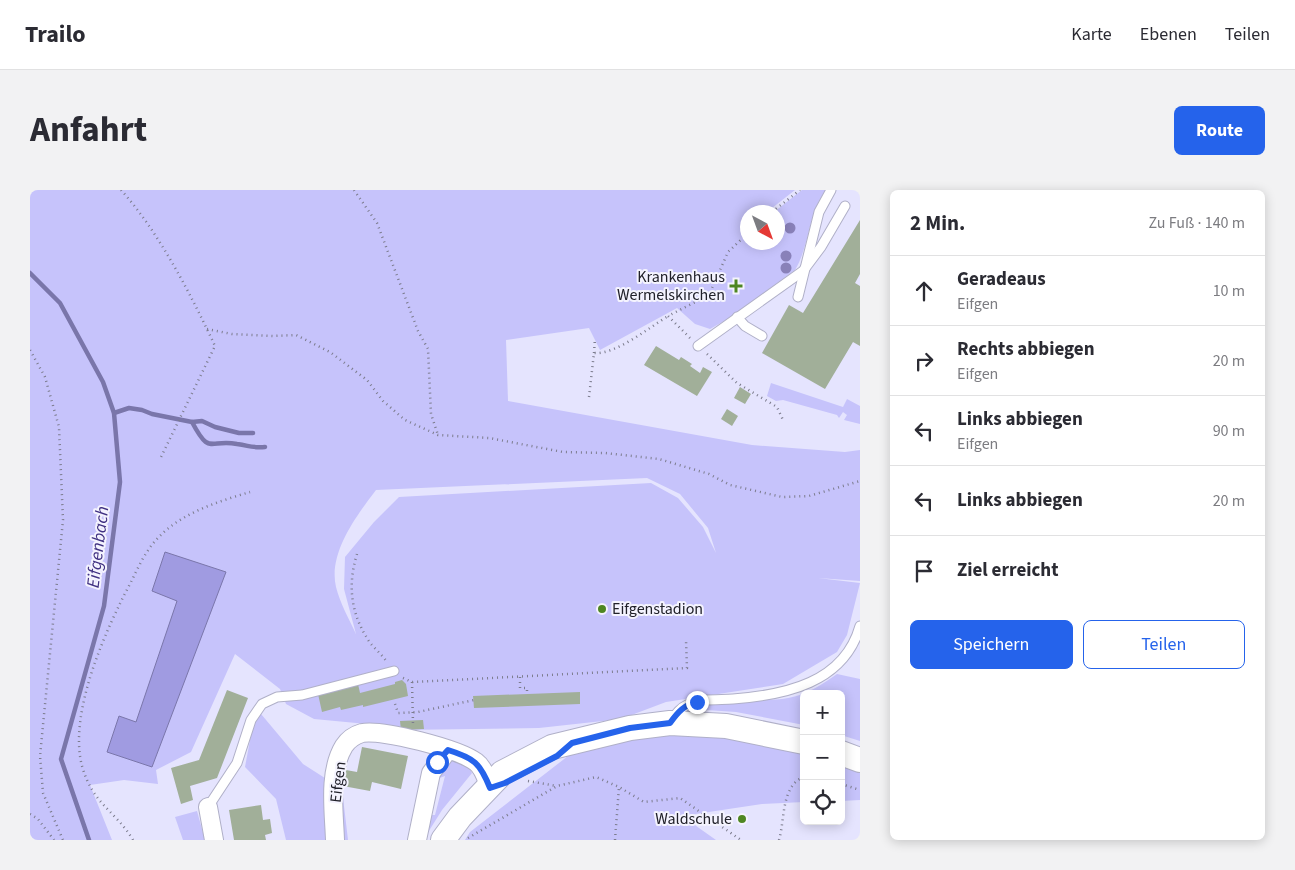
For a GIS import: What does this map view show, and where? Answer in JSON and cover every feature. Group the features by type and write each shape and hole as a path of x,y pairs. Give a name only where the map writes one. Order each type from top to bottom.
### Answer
{"main road":[{"path":"443,840 460,817 502,774 552,747 614,731 670,723 726,726 800,741"},
{"path":"490,788 557,756 572,743"},
{"path":"845,754 860,760"}],"street":[{"name":"Eifgen","path":"335,840 335,778 340,757 348,741 360,734 370,732 435,745 448,750 477,763 482,768 490,788"},
{"path":"417,840 430,773 448,750"},
{"path":"208,807 214,840"}],"lane":[{"path":"798,297 819,212 831,190"},
{"path":"698,346 803,271 821,247 845,206"},
{"path":"737,317 745,326 762,336"},
{"path":"670,723 678,712 688,704 767,696 802,687 840,665 857,637 860,626"},
{"path":"208,807 237,763 251,720 262,704 277,698 302,695 394,671"}],"path":[{"path":"121,190 147,225 184,283 215,346 160,460"},
{"path":"354,190 377,223 418,331 428,349 431,414 438,434"},
{"path":"781,205 800,190"},
{"path":"594,353 603,354 615,349 668,316"},
{"path":"207,329 232,334 296,335 330,352 367,380 383,401 405,420 438,434 489,438 563,452 605,453 659,459 709,474 730,485 782,497 809,496 860,481"},
{"path":"589,397 595,338"},
{"path":"30,350 45,377 59,427 63,520 40,756 43,793 64,840"},
{"path":"133,840 128,832 99,802 90,788 82,765 78,742 83,707 98,654 119,605 142,560 155,540 168,529 200,509 250,492"},
{"path":"357,554 351,585 354,608 366,637 394,671 412,682 687,668 686,640"},
{"path":"520,677 520,688 527,688 527,694"},
{"path":"412,682 413,720"},
{"path":"395,704 398,713 413,712 474,700"},
{"path":"522,774 529,782 557,786"},
{"path":"465,840 557,786 596,777 619,787 644,802 680,798 741,840"},
{"path":"779,840 787,797 792,784 800,779"},
{"path":"845,785 860,790"},
{"path":"615,840 619,787"},
{"path":"30,814 38,819 54,840"}],"shaded area":[{"path":"30,190 795,190 776,205 740,205 740,250 785,250 785,205 783,205 802,190 826,190 812,219 804,250 795,270 731,317 710,329 695,324 677,308 600,350 589,328 506,340 508,401 752,445 845,452 860,450 860,581 818,578 860,583 847,635 837,652 783,684 666,702 621,719 539,728 401,730 388,726 314,719 286,704 280,689 235,654 191,752 156,770 158,784 124,780 90,785 112,840 30,840","holes":["647,478 680,494 708,528 716,553 703,527 678,498 651,483 399,497 374,522 345,557 344,589 356,634 342,605 336,587 336,561 340,548 353,523 376,490"]},
{"path":"771,383 843,407 847,399 860,406 860,424 844,420 847,415 843,412 839,418 837,415 783,400 776,401 767,396"},
{"path":"165,552 226,572 152,767 107,752 119,716 136,722 177,601 152,591"},
{"path":"837,674 860,679 860,741 845,736 845,690 811,690"},
{"path":"800,694 800,724 736,712 692,709 713,702 795,697"},
{"path":"256,708 303,764 342,789 348,840 286,840 276,799 245,767"},
{"path":"648,734 714,734 800,749 800,802 762,804 682,816 716,840 465,840 470,832 568,756 604,744"},
{"path":"448,761 462,763 472,773 442,810 427,834 426,815 435,815 445,776 434,780"},
{"path":"845,763 860,769 860,800 845,801"},
{"path":"197,811 205,840 183,840 175,817"}],"building":[{"path":"860,220 860,274 855,283 860,286 860,346 853,342 825,389 762,353 789,305 803,313"},
{"path":"656,346 679,360 681,357 692,364 690,366 700,373 703,367 712,372 697,396 644,365"},
{"path":"740,387 751,394 745,404 734,398"},
{"path":"727,409 738,416 732,426 721,419"},
{"path":"402,680 406,684 408,696 363,707 363,705 341,710 340,707 322,712 318,694 358,684 360,693 395,684 395,682"},
{"path":"227,690 248,698 217,778 190,786 193,800 181,804 171,768 199,760"},
{"path":"580,692 580,704 474,708 473,696"},
{"path":"423,720 424,729 401,730 400,721"},
{"path":"362,747 408,756 401,789 372,782 370,791 343,786 346,770 357,772"},
{"path":"261,805 263,820 270,819 272,833 265,835 266,840 234,840 229,810"}],"waterway":[{"name":"Eifgenbach","path":"30,273 60,303 103,382 114,413 120,482 104,606 61,759 89,840"},
{"path":"114,413 129,408 192,422 202,421 215,427 239,433 253,433"},
{"path":"192,422 198,433 207,443 265,447"}],"place":[{"name":"Krankenhaus Wermelskirchen","path":"736,286"},
{"name":"Eifgenstadion","path":"602,609"},
{"name":"Waldschule","path":"742,819"}],"route":[{"path":"437,762 448,750 471,758 482,768 490,788 505,783 557,756 572,743 630,728 670,723 678,712 688,704 697,702"}]}
